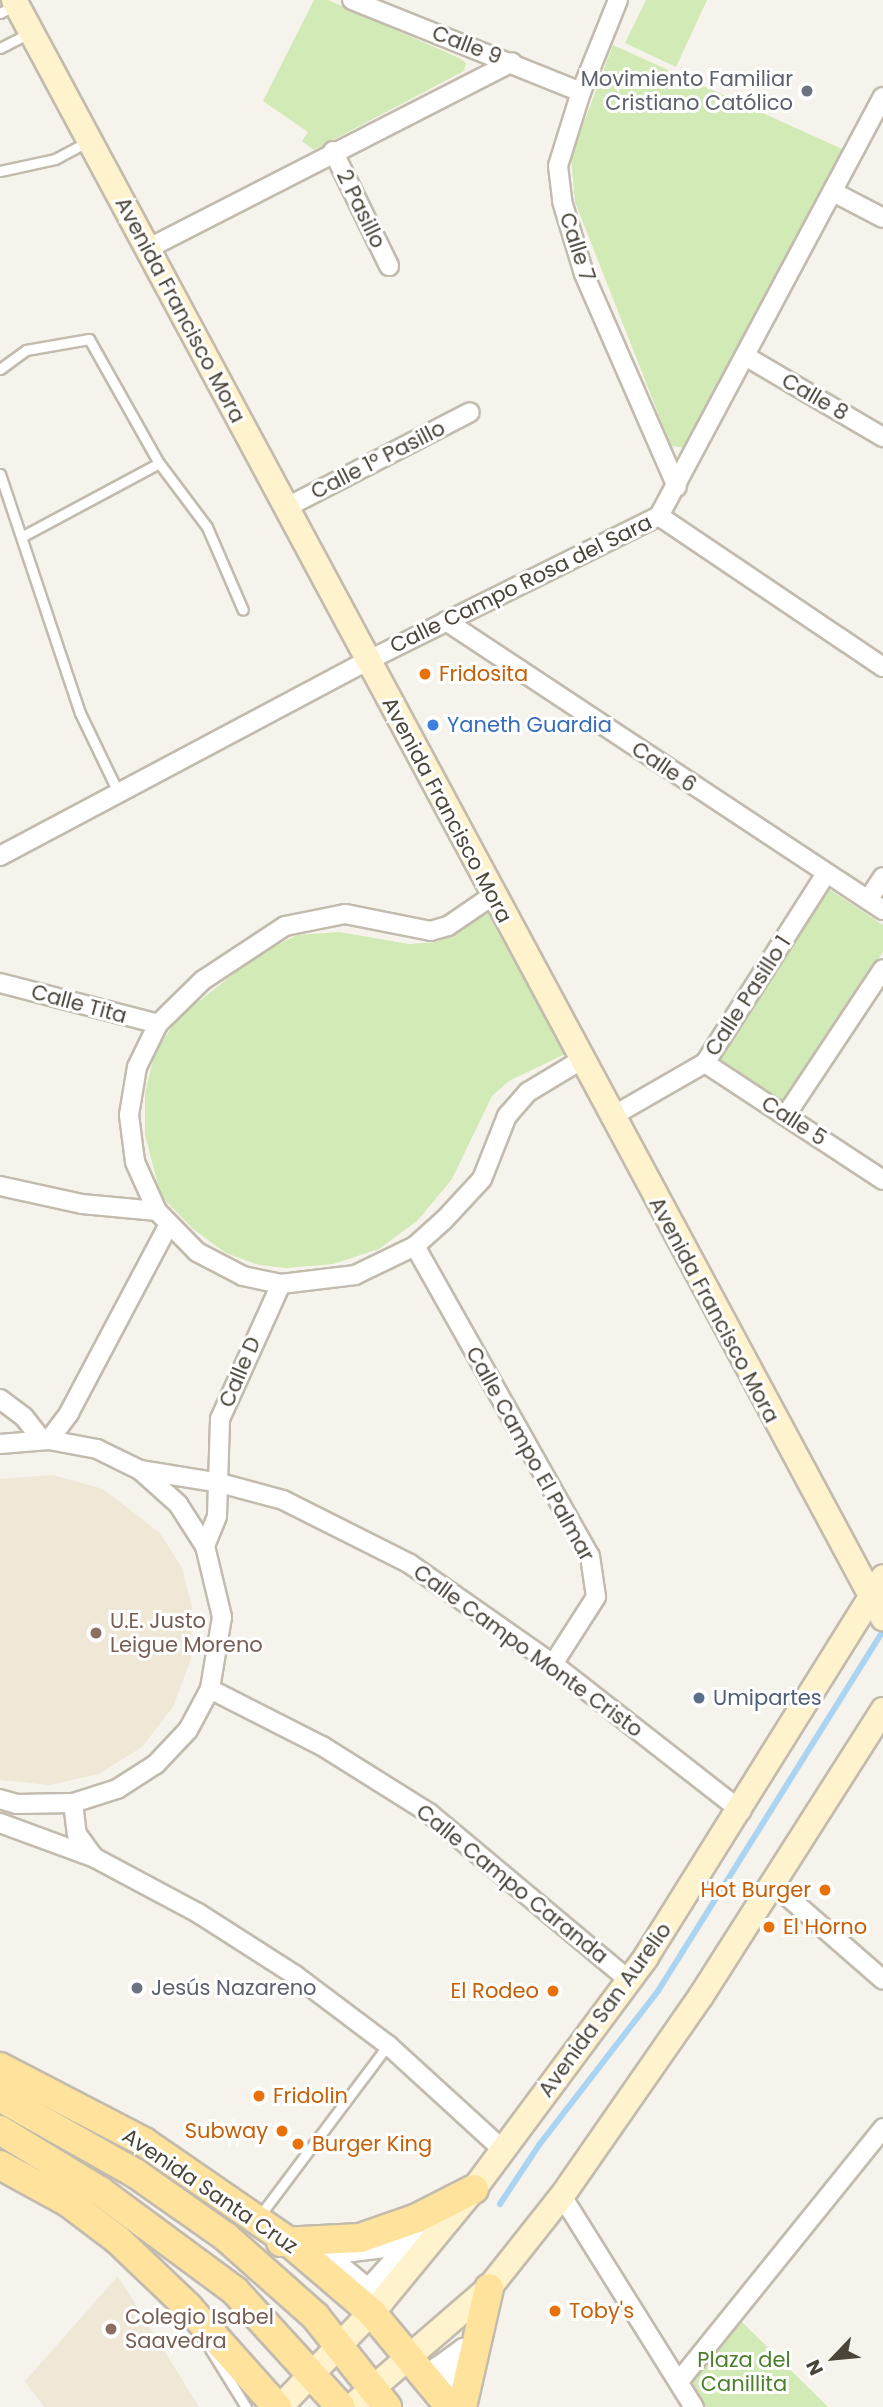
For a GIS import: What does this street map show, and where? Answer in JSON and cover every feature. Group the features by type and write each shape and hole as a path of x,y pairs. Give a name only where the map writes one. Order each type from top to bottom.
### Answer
{"main road":[{"name":"Avenida Francisco Mora","path":"10,6 31,32 90,141 492,896 878,1611"},
{"name":"Avenida San Aurelio","path":"279,2407 340,2345 370,2300 474,2189 629,1980 878,1611 883,1577"},
{"path":"351,2407 380,2398 411,2356 489,2288 562,2196 701,1996 883,1710"},
{"name":"Avenida Santa Cruz","path":"0,2067 144,2142 370,2300 411,2356 455,2402"},
{"name":"Avenida Santa Cruz","path":"0,2097 135,2173 226,2237 340,2345 380,2398"},
{"path":"0,2130 100,2190 234,2291 341,2407"},
{"path":"0,2165 68,2202 118,2240 188,2307 279,2407"},
{"path":"226,2237 289,2242 360,2238 417,2218 474,2189"},
{"path":"455,2402 489,2288"}],"street":[{"name":"Calle 9","path":"352,0 512,62 581,92"},
{"name":"Calle 7","path":"618,0 581,92 558,166 562,201 584,274 677,487"},
{"path":"147,249 333,151 512,62"},
{"name":"Calle Campo Rosa del Sara","path":"0,856 367,661 659,516 747,357 883,97"},
{"name":"2 Pasillo","path":"333,151 389,266"},
{"path":"833,192 883,218"},
{"name":"Calle 8","path":"747,357 883,437"},
{"name":"Calle 1º Pasillo","path":"285,508 470,412"},
{"path":"659,516 883,667"},
{"name":"Calle 6","path":"446,621 883,910"},
{"name":"Calle Pasillo 1","path":"611,1116 705,1063 826,874"},
{"path":"868,900 883,877"},
{"path":"492,896 448,926 431,931 345,914 285,926 203,980 158,1024 137,1067 130,1115 135,1162 157,1210 168,1226 197,1252 243,1276 281,1284 355,1275 415,1246 482,1179 507,1116 528,1091 581,1060"},
{"path":"786,1115 883,969"},
{"name":"Calle Tita","path":"0,983 158,1024"},
{"name":"Calle 5","path":"705,1063 883,1180"},
{"path":"0,1186 82,1204 157,1210"},
{"path":"46,1440 69,1413 168,1226"},
{"name":"Calle Campo El Palmar","path":"415,1246 590,1556 596,1597 553,1664"},
{"name":"Calle D","path":"205,1546 217,1516 220,1419 281,1284"},
{"path":"0,1399 24,1417 46,1440"},
{"path":"0,1444 46,1440 97,1449 140,1470 178,1504 205,1546 222,1617 210,1689 188,1730 156,1764 117,1789 73,1803 17,1804 0,1799"},
{"name":"Calle Campo Monte Cristo","path":"140,1470 220,1483 283,1500 410,1564 553,1664 741,1811"},
{"name":"Calle Campo Caranda","path":"210,1689 322,1746 429,1813 629,1980"},
{"path":"73,1803 77,1834 95,1858"},
{"path":"0,1823 95,1858 198,1913 296,1975 388,2045 503,2150"},
{"path":"772,1883 883,1980"},
{"path":"680,2380 883,2127"},
{"path":"562,2196 680,2380 694,2407"},
{"path":"419,2232 375,2280 370,2300 328,2255 385,2248 419,2232"}],"lane":[{"path":"0,48 31,32"},
{"path":"1,168 55,159 90,141"},
{"path":"0,369 26,350 89,340 159,463 207,527 243,610"},
{"path":"23,536 159,463"},
{"path":"0,474 23,536 80,713 118,792"},
{"path":"257,2220 388,2045"},
{"path":"188,2307 246,2407"}],"shaded area":[{"name":"U.E. Justo Leigue Moreno","path":"53,1475 103,1489 160,1533 182,1568 192,1608 191,1659 173,1707 142,1747 99,1774 49,1785 0,1780 0,1479"},
{"name":"Colegio Isabel Saavedra","path":"118,2276 199,2407 44,2407 25,2381"}],"green space":[{"path":"314,0 328,0 459,58 466,63 464,71 314,150 302,141 308,132 263,101"},
{"path":"646,0 707,0 676,67 625,43"},
{"path":"613,45 842,149 688,448 671,446 575,202 571,157"},
{"path":"827,888 883,925 883,952 783,1103 717,1058"},
{"path":"483,905 565,1054 509,1081 492,1096 452,1179 418,1220 379,1249 333,1264 286,1268 259,1265 226,1253 193,1229 161,1196 145,1135 145,1093 155,1052 178,1018 255,957 297,935 339,932 409,944 437,942 465,925"},
{"name":"Plaza del Canillita","path":"741,2321 828,2407 694,2407 684,2387"}],"waterway":[{"path":"500,2204 539,2145 658,1991 883,1631"}],"place":[{"name":"Movimiento Familiar Cristiano Católico","path":"807,91"},
{"name":"Fridosita","path":"425,674"},
{"name":"Yaneth Guardia","path":"433,725"},
{"name":"U.E. Justo Leigue Moreno","path":"96,1633"},
{"name":"Umipartes","path":"699,1698"},
{"name":"Hot Burger","path":"825,1890"},
{"name":"El Horno","path":"769,1927"},
{"name":"Jesús Nazareno","path":"137,1988"},
{"name":"El Rodeo","path":"553,1991"},
{"name":"Fridolin","path":"259,2096"},
{"name":"Subway","path":"282,2131"},
{"name":"Burger King","path":"298,2144"},
{"name":"Toby's","path":"555,2311"},
{"name":"Colegio Isabel Saavedra","path":"111,2329"}]}
